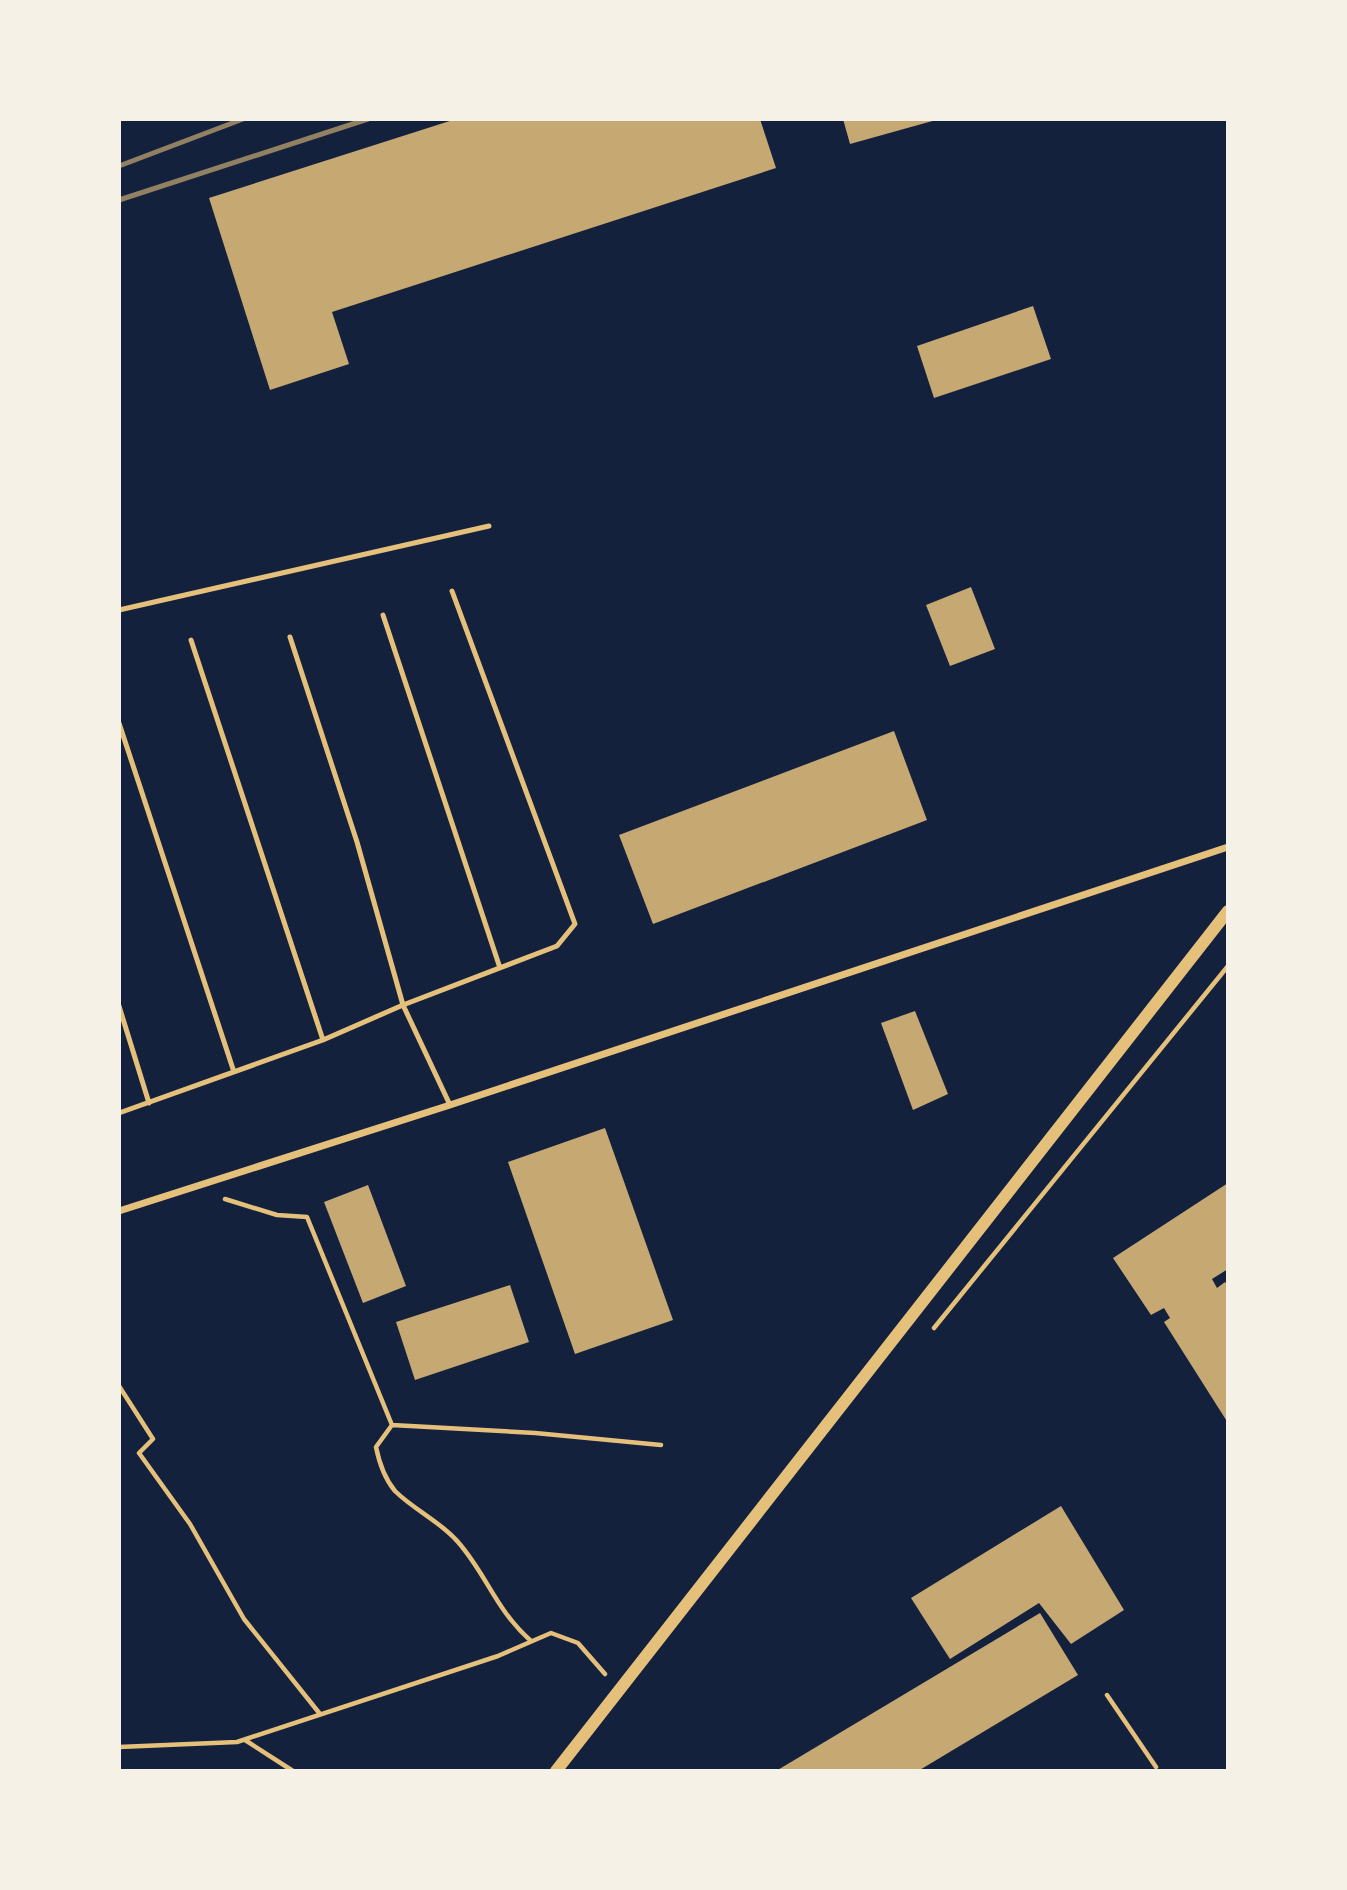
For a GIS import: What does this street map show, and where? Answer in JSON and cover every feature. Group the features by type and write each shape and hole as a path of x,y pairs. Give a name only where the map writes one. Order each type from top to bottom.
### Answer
{"street":[{"path":"119,1211 450,1105 1228,847"},
{"path":"556,1771 1228,911"}],"lane":[{"path":"119,610 489,526"},
{"path":"119,1113 323,1040 403,1005 557,946 575,924 452,591"},
{"path":"383,615 500,968"},
{"path":"290,636 357,842 403,1005 450,1105"},
{"path":"191,640 323,1040"},
{"path":"119,723 234,1072"},
{"path":"119,1006 149,1103"}],"path":[{"path":"933,1329 1228,966"},
{"path":"191,1188 277,1215 307,1217 393,1426"},
{"path":"119,1386 153,1439 139,1453 190,1524 244,1619 320,1714"},
{"path":"393,1426 376,1447 380,1465 395,1490 445,1528 460,1544 509,1621 531,1641"},
{"path":"393,1426 535,1433 661,1445"},
{"path":"119,1747 244,1740 498,1656 551,1633 578,1643 620,1690"},
{"path":"1107,1695 1156,1767"},
{"path":"244,1740 293,1771"}],"building":[{"path":"456,119 760,119 776,168 332,312 349,364 270,390 209,198"},
{"path":"843,119 936,119 936,120 850,144"},
{"path":"1033,306 1051,359 934,398 917,346"},
{"path":"971,587 995,649 950,666 926,605"},
{"path":"894,731 927,820 653,924 619,835"},
{"path":"915,1011 948,1094 913,1110 881,1023"},
{"path":"605,1128 673,1320 575,1354 508,1162"},
{"path":"1228,1183 1228,1269 1212,1279 1217,1288 1225,1282 1228,1286 1228,1423 1164,1322 1170,1318 1164,1308 1151,1315 1113,1258"},
{"path":"368,1185 406,1286 363,1303 324,1202"},
{"path":"510,1285 529,1342 415,1380 396,1322"},
{"path":"1061,1506 1124,1610 1071,1644 1039,1603 950,1659 911,1598"},
{"path":"1040,1613 1078,1675 918,1771 776,1771"}],"railway":[{"path":"119,166 243,119"},
{"path":"119,200 368,119"}]}
